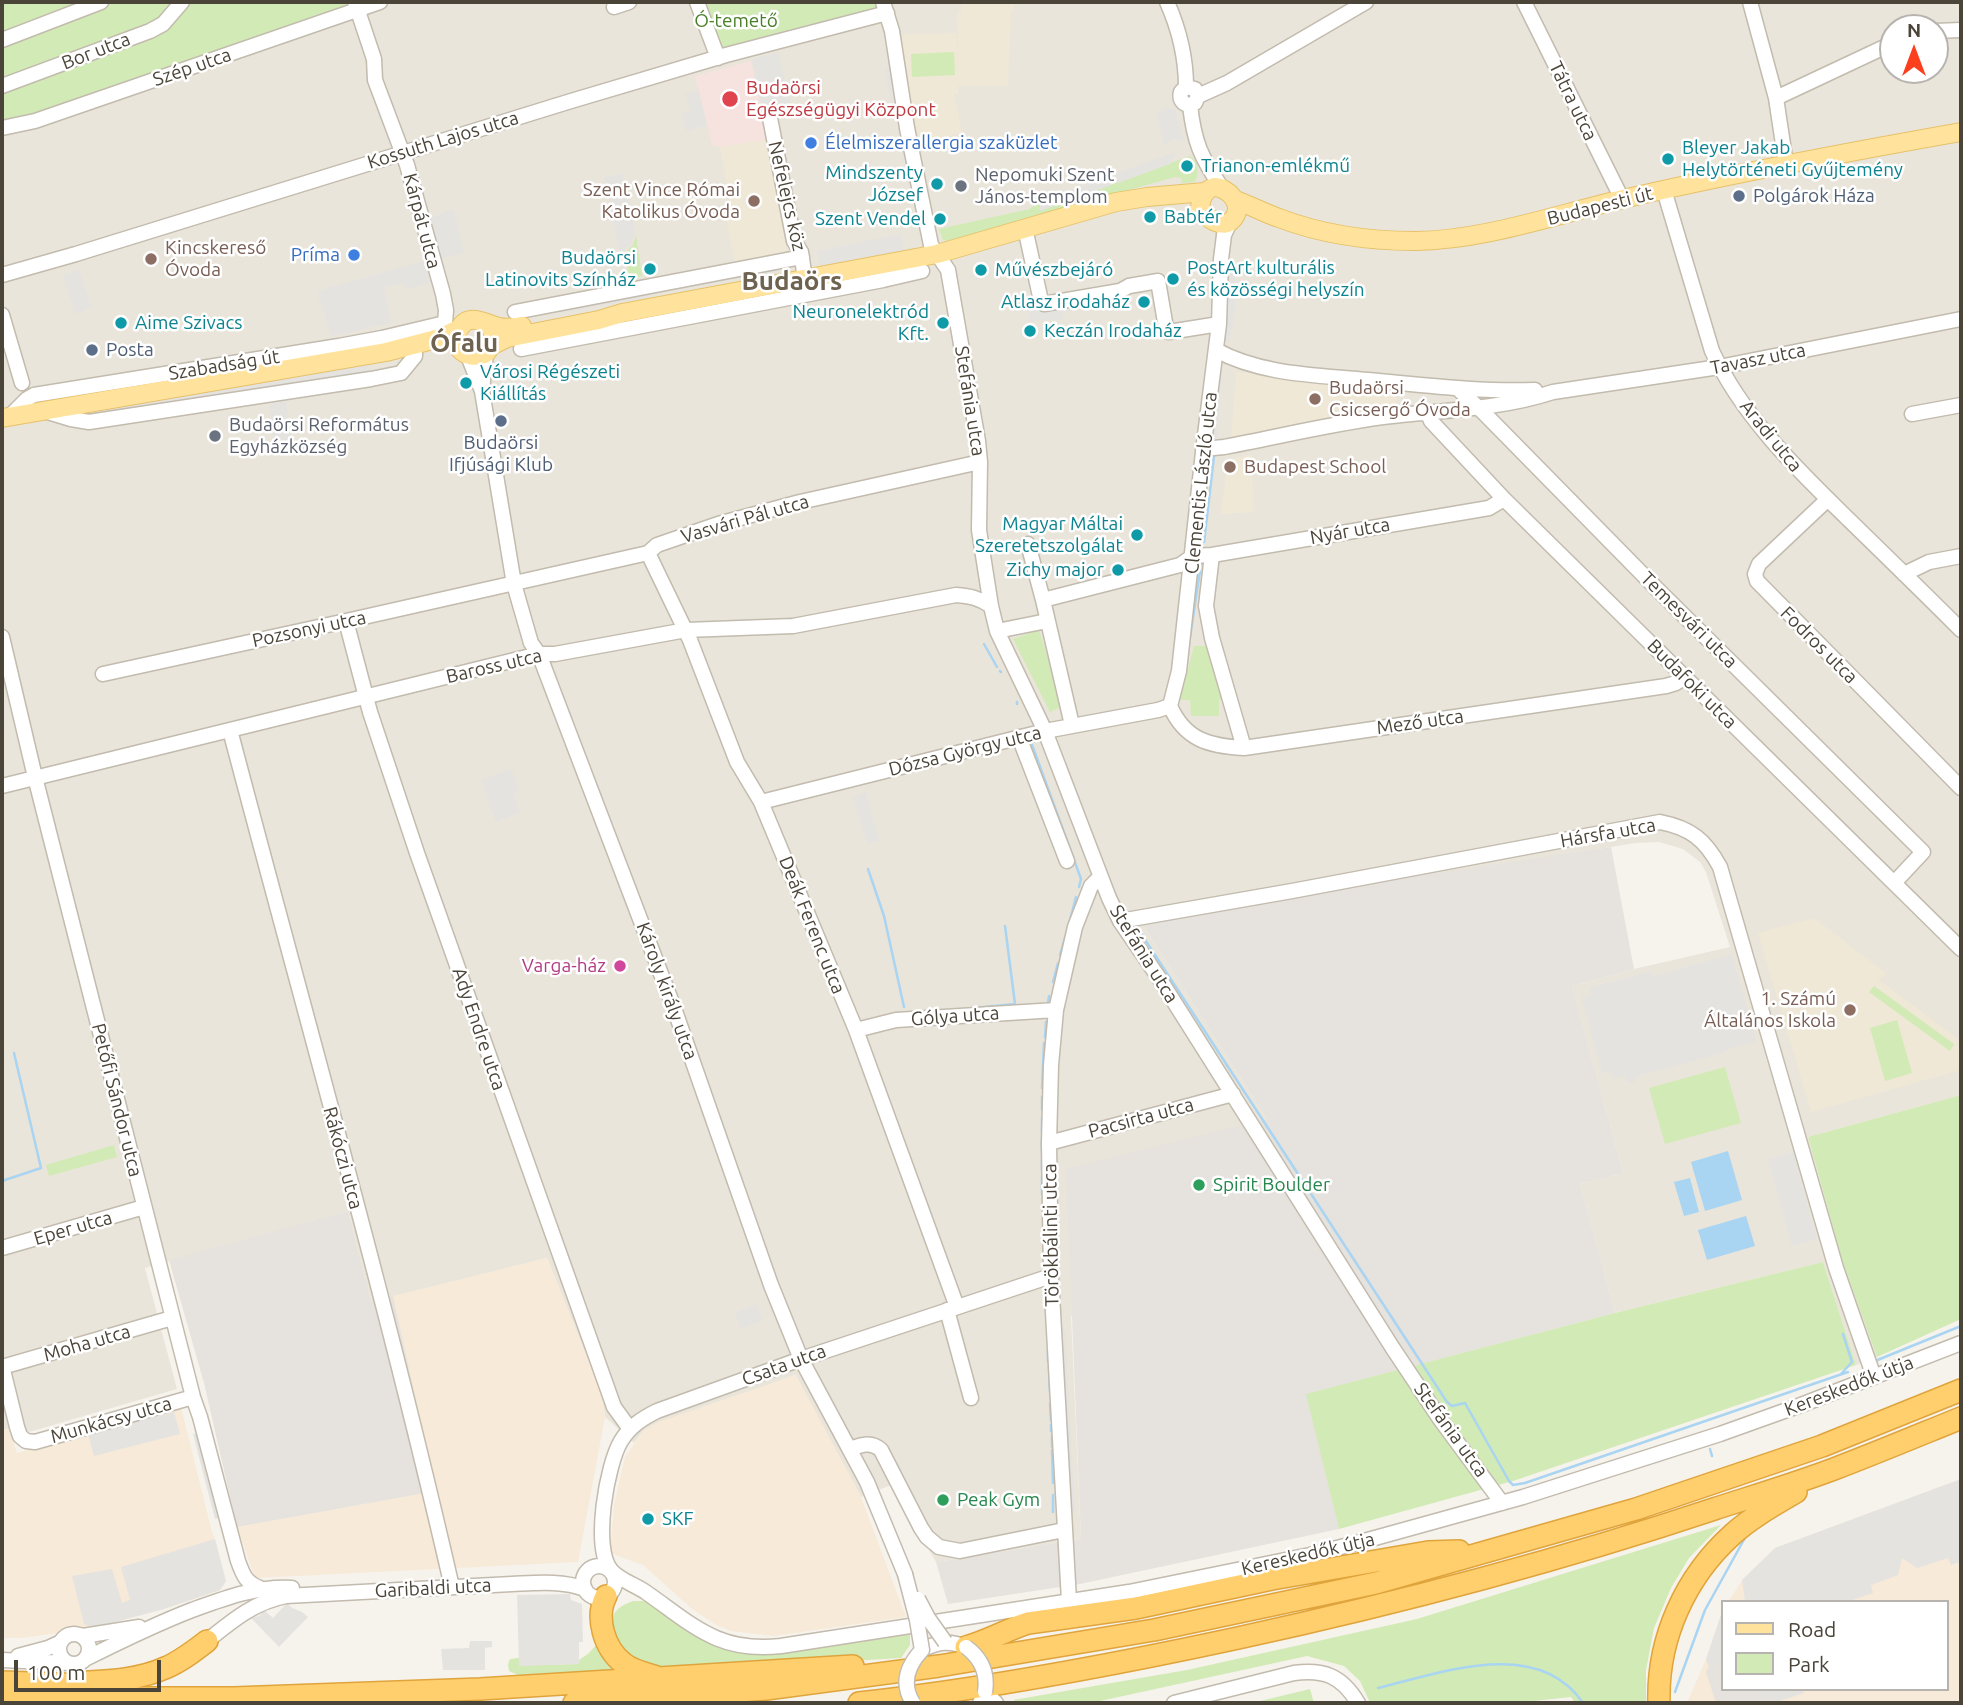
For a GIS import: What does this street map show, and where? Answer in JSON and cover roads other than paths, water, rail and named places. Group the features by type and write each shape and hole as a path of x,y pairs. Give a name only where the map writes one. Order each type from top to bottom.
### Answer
{"highway":[{"path":"574,1703 766,1689 939,1666 1154,1630 1376,1583 1636,1509 1822,1446 1961,1390"},
{"path":"859,1703 933,1695 1055,1675 1307,1623 1447,1589 1643,1533 1831,1470 1961,1418"},
{"path":"1659,1703 1659,1673 1667,1635 1683,1597 1704,1564 1756,1515 1831,1470"},
{"path":"966,1647 993,1639 1028,1623 1136,1608 1272,1579 1428,1552 1500,1549"},
{"path":"609,1595 601,1610 602,1626 616,1657 636,1671 663,1679"},
{"path":"63,1684 147,1675 165,1669 207,1641"},
{"path":"2,1699 234,1698 512,1688 830,1666 939,1666"},
{"path":"2,1682 308,1694"},
{"path":"913,1703 933,1695"}],"main road":[{"name":"Budapesti út","path":"1160,196 1218,204 1353,236 1416,241 1486,233 1786,164 1961,132"},
{"name":"Szabadság út","path":"386,352 477,351 508,338 622,313 805,279 881,273 1116,202 1160,196"},
{"name":"Szabadság út","path":"6,417 386,352 440,338 452,326 472,320 506,328 622,313"},
{"path":"452,326 456,339 477,351 494,336 487,324"}],"street":[{"path":"2,40 101,2"},
{"name":"Bor utca","path":"2,86 150,31 163,24 182,2"},
{"name":"Szép utca","path":"2,128 36,121 357,6 380,2"},
{"path":"614,7 629,2"},
{"path":"697,2 718,58"},
{"name":"Clementis László utca","path":"1167,2 1181,39 1192,96 1192,128 1218,204 1221,259 1219,324 1193,556 1179,671 1170,706"},
{"path":"1192,96 1227,83 1366,2"},
{"name":"Tátra utca","path":"1524,2 1622,200"},
{"path":"1750,2 1776,98 1786,164"},
{"name":"Kárpát utca","path":"357,6 374,59 375,80 407,165 452,326"},
{"name":"Kossuth Lajos utca","path":"2,275 885,8"},
{"name":"Stefánia utca","path":"885,8 892,31 931,245 948,270 978,441 979,530 990,606 997,631 1045,730 1120,921 1433,1409 1503,1503"},
{"path":"1776,98 1879,50"},
{"name":"Nefelejcs köz","path":"769,113 794,241 800,248 805,279"},
{"name":"Aradi utca","path":"1664,190 1712,351 1719,367 1760,428 1788,460 1961,630"},
{"path":"1025,228 1041,301 1044,304 1121,291 1129,286 1158,281 1166,328 1171,333 1219,324"},
{"path":"515,312 802,257"},
{"name":"Szabadság út","path":"521,349 881,273 922,271"},
{"path":"2,315 22,383"},
{"name":"Tavasz utca","path":"1203,449 1383,417 1478,407 1553,392 1719,367 1961,319"},
{"name":"Szabadság út","path":"6,417 27,399 41,393 452,326"},
{"name":"Tavasz utca","path":"1216,350 1236,361 1293,373 1457,388 1553,392"},
{"name":"Szabadság út","path":"40,410 89,422 372,379 401,373 415,356 415,351"},
{"name":"Károly király utca","path":"477,351 514,584 531,643 539,653 674,1008 771,1286 801,1359 883,1516 905,1574"},
{"name":"Temesvári utca","path":"1457,388 1923,852 1894,883"},
{"path":"1912,414 1961,405"},
{"name":"Budafoki utca","path":"1428,414 1431,421 1504,499 1961,949"},
{"name":"Vasvári Pál utca","path":"514,584 648,552 657,545 800,502 980,463"},
{"name":"Nyár utca","path":"1193,556 1489,508 1504,499"},
{"name":"Fodros utca","path":"1828,499 1759,564 1755,574 1757,581 1961,788"},
{"path":"1028,544 1072,725"},
{"name":"Deák Ferenc utca","path":"648,552 686,631 737,762 761,802 856,1030 952,1309 971,1398"},
{"name":"Clementis László utca","path":"1212,555 1206,606 1212,638 1244,748"},
{"path":"1043,600 1180,565 1193,556"},
{"path":"1904,574 1929,562 1961,556"},
{"name":"Pozsonyi utca","path":"103,674 514,584"},
{"name":"Baross utca","path":"2,786 539,653 555,654 686,631 793,626 956,595 971,596 990,606"},
{"name":"Ady Endre utca","path":"346,621 366,696 417,853 614,1407 630,1429"},
{"path":"997,631 1047,621"},
{"name":"Petőfi Sándor utca","path":"2,637 192,1397 200,1417 237,1561 246,1581 260,1588"},
{"name":"Mező utca","path":"1170,706 1174,716 1196,738 1208,744 1244,748 1666,686 1685,677"},
{"name":"Dózsa György utca","path":"761,802 1045,730 1170,706"},
{"name":"Rákóczi utca","path":"230,730 430,1492 452,1587"},
{"path":"1019,737 1067,861"},
{"name":"Hársfa utca","path":"1120,921 1660,822 1691,832 1713,853 1720,867 1836,1268 1874,1377"},
{"name":"Törökbálinti utca","path":"1069,1601 1051,1276 1051,1065 1056,1010 1068,955 1081,909 1091,886 1101,877"},
{"name":"Gólya utca","path":"856,1030 895,1020 1056,1010"},
{"name":"Pacsirta utca","path":"1049,1143 1233,1094"},
{"name":"Eper utca","path":"2,1248 144,1208"},
{"name":"Csata utca","path":"611,1570 606,1562 602,1536 610,1468 621,1441 640,1420 657,1410 801,1359 1051,1276"},
{"name":"Moha utca","path":"2,1367 172,1318"},
{"name":"Kereskedők útja","path":"611,1570 702,1633 750,1648 781,1646 1141,1590 1310,1555 1503,1503 1720,1434 1961,1343"},
{"name":"Munkácsy utca","path":"2,1367 17,1427 20,1436 26,1441 35,1442 192,1397"},
{"path":"850,1449 870,1444 881,1450 921,1528 939,1547 960,1551 1064,1530"},
{"name":"Csata utca","path":"587,1577 602,1536"},
{"path":"224,1597 234,1583 237,1561"},
{"path":"609,1595 615,1584 614,1574 602,1566 587,1577 587,1593 597,1598 609,1595 626,1589 645,1591"},
{"path":"905,1574 944,1642"},
{"path":"905,1574 922,1650"},
{"name":"Garibaldi utca","path":"207,1641 237,1617 272,1598 319,1593 548,1583 587,1577"},
{"name":"Garibaldi utca","path":"83,1636 134,1628 171,1618 224,1597 260,1588 301,1589 319,1593"},
{"name":"Garibaldi utca","path":"196,1609 224,1608 237,1617"},
{"name":"Garibaldi utca","path":"87,1657 171,1618"},
{"path":"2,1660 77,1664 87,1657 89,1646 83,1636 72,1634 65,1636 61,1642 60,1654 69,1663"},
{"path":"2,1660 61,1642"},
{"path":"913,1703 907,1690 907,1672 913,1660 932,1644 944,1642 966,1647 979,1659 986,1678 982,1698 996,1703"},
{"path":"1175,1703 1308,1671 1334,1677 1358,1703"}],"water":[{"path":"1728,1151 1742,1200 1705,1211 1691,1162"},
{"path":"1690,1178 1699,1212 1684,1216 1674,1182"},
{"path":"1746,1216 1755,1246 1707,1260 1698,1230"}],"waterway":[{"path":"1204,542 1214,456"},
{"path":"1190,637 1201,564"},
{"path":"984,644 997,667"},
{"path":"1031,742 1081,879 1079,887"},
{"path":"868,869 884,916 904,1007"},
{"path":"1069,924 1076,897"},
{"path":"974,1008 1015,1004 1005,926"},
{"path":"1138,929 1447,1402 1452,1406 1465,1403 1513,1485 1848,1372"},
{"path":"1060,955 1065,938"},
{"path":"1053,982 1058,963"},
{"path":"1048,1003 1049,996"},
{"path":"1045,1037 1046,1022"},
{"path":"1042,1088 1044,1043"},
{"path":"2,1181 41,1168 14,1053"},
{"path":"1042,1097 1042,1110"},
{"path":"1042,1118 1042,1132"},
{"path":"1042,1138 1042,1152"},
{"path":"1042,1159 1042,1170"},
{"path":"1042,1177 1042,1194"},
{"path":"1043,1229 1043,1241"},
{"path":"1044,1254 1044,1263"},
{"path":"1875,1361 1961,1326"},
{"path":"1841,1374 1852,1362 1843,1334"},
{"path":"1048,1350 1048,1361"},
{"path":"1049,1368 1050,1391"},
{"path":"1050,1404 1051,1420"},
{"path":"1051,1425 1051,1431"},
{"path":"1052,1436 1052,1447"},
{"path":"1710,1449 1712,1456"},
{"path":"1052,1450 1053,1483"},
{"path":"1053,1495 1053,1512"},
{"path":"1675,1692 1705,1610 1746,1536"},
{"path":"1378,1688 1458,1668 1515,1665 1541,1670 1564,1683 1583,1703"}],"place":[{"name":"Budaörsi Egészségügyi Központ","path":"730,99"},
{"name":"Élelmiszerallergia szaküzlet","path":"811,143"},
{"name":"Bleyer Jakab Helytörténeti Gyűjtemény","path":"1668,159"},
{"name":"Trianon-emlékmű","path":"1187,166"},
{"name":"Mindszenty József","path":"937,184"},
{"name":"Nepomuki Szent János-templom","path":"961,186"},
{"name":"Polgárok Háza","path":"1739,196"},
{"name":"Szent Vince Római Katolikus Óvoda","path":"754,201"},
{"name":"Babtér","path":"1150,217"},
{"name":"Szent Vendel","path":"940,219"},
{"name":"Príma","path":"354,255"},
{"name":"Kincskereső Óvoda","path":"151,259"},
{"name":"Budaörsi Latinovits Színház","path":"650,269"},
{"name":"Művészbejáró","path":"981,270"},
{"name":"PostArt kulturális és közösségi helyszín","path":"1173,279"},
{"name":"Atlasz irodaház","path":"1144,302"},
{"name":"Aime Szivacs","path":"121,323"},
{"name":"Neuronelektród Kft.","path":"943,323"},
{"name":"Keczán Irodaház","path":"1030,331"},
{"name":"Posta","path":"92,350"},
{"name":"Városi Régészeti Kiállítás","path":"466,383"},
{"name":"Budaörsi Csicsergő Óvoda","path":"1315,399"},
{"name":"Budaörsi Ifjúsági Klub","path":"501,421"},
{"name":"Budaörsi Református Egyházközség","path":"215,436"},
{"name":"Budapest School","path":"1230,467"},
{"name":"Magyar Máltai Szeretetszolgálat","path":"1137,535"},
{"name":"Zichy major","path":"1118,570"},
{"name":"Varga-ház","path":"620,966"},
{"name":"1. Számú Általános Iskola","path":"1850,1010"},
{"name":"Spirit Boulder","path":"1199,1185"},
{"name":"Peak Gym","path":"943,1500"},
{"name":"SKF","path":"648,1519"}],"district":[{"name":"Budaörs","path":"792,281"},
{"name":"Ófalu","path":"464,343"}],"park label":[{"name":"Ó-temető","path":"736,21"}]}
